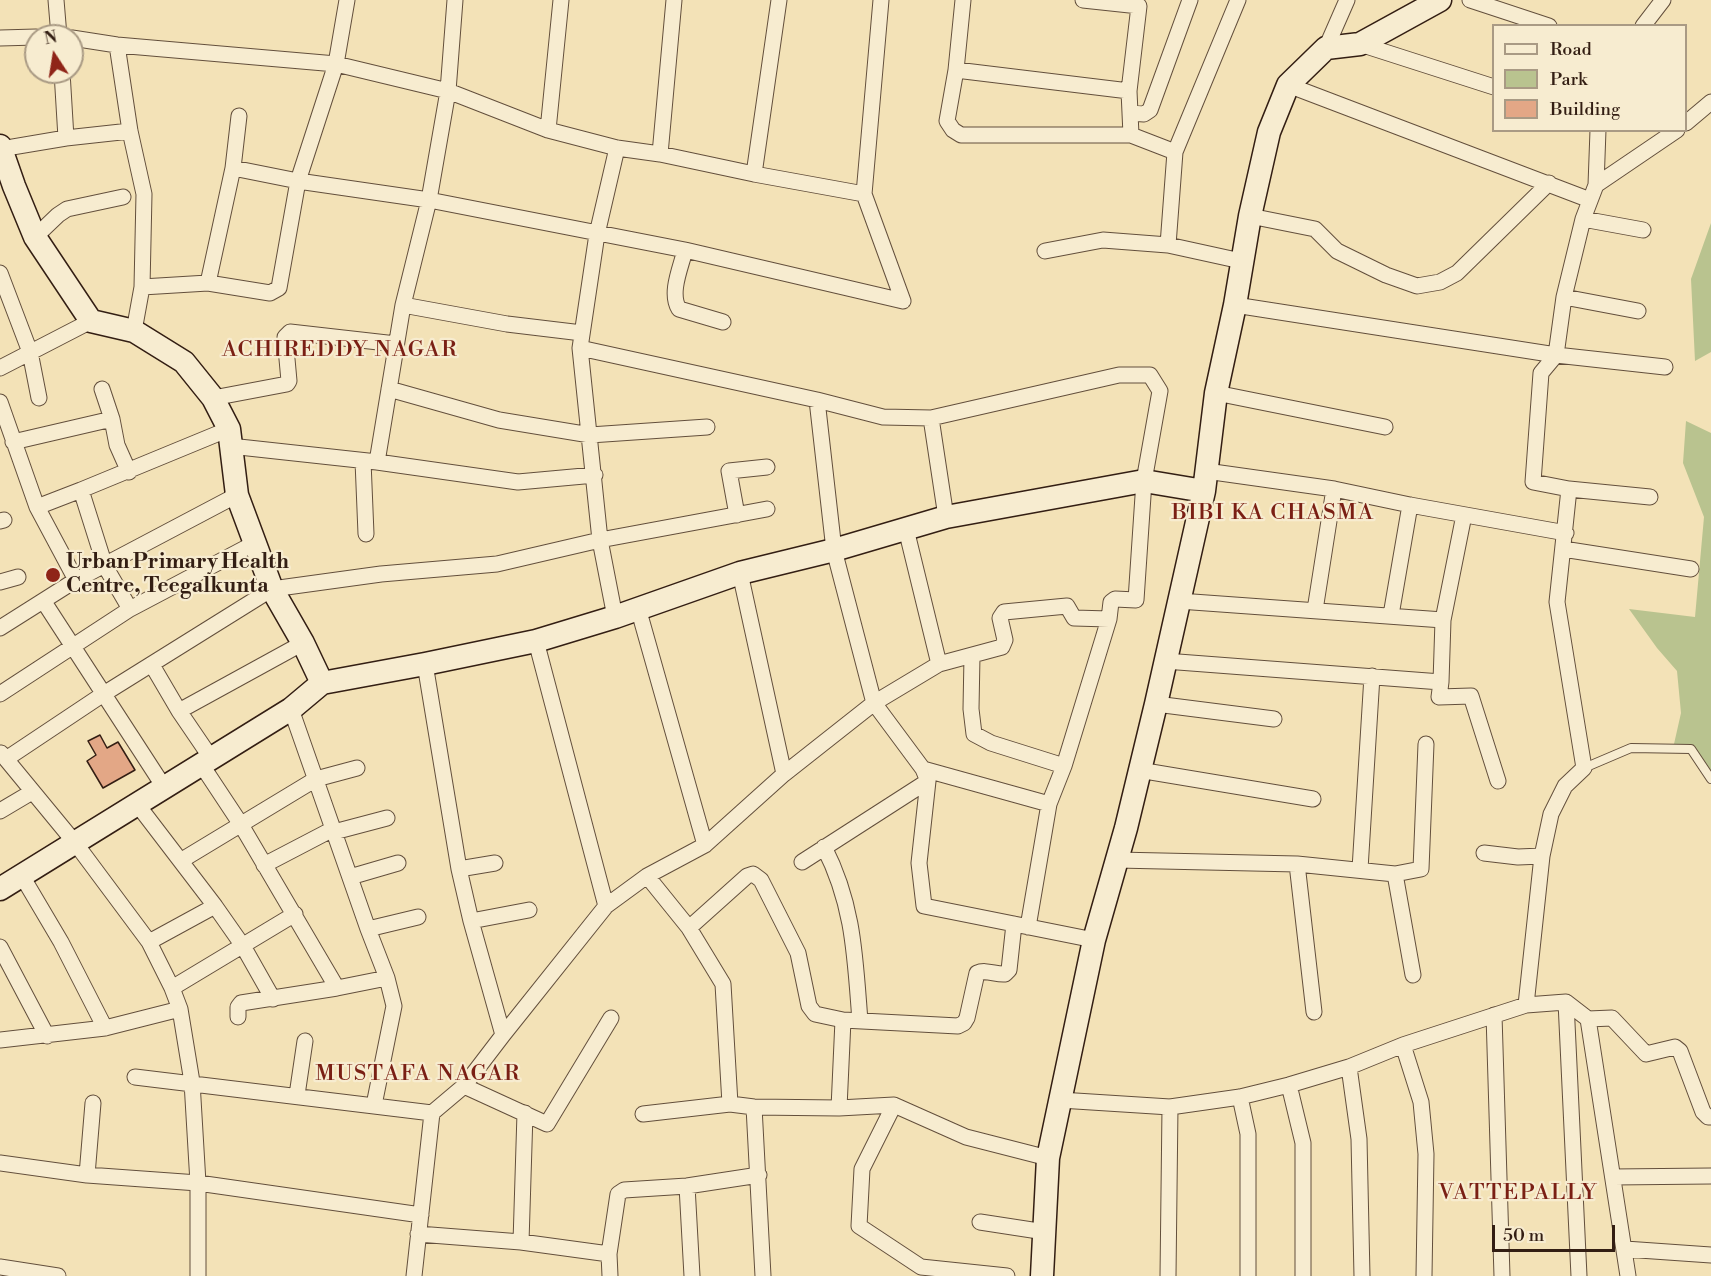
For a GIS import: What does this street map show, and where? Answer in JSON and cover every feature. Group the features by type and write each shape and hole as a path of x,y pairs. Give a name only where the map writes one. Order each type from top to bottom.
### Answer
{"street":[{"path":"56,0 58,24"},
{"path":"142,287 208,283 270,292 279,288 298,181 336,64 347,0"},
{"path":"366,534 370,461 389,389 403,305 429,200 448,91 454,0"},
{"path":"548,130 561,0"},
{"path":"660,154 674,0"},
{"path":"754,174 779,0"},
{"path":"233,168 298,181 429,200 685,250 903,301 864,194 881,0"},
{"path":"963,0 956,70 947,121 953,130 961,135 1131,135 1175,152"},
{"path":"1083,0 1139,6 1129,92 1131,135"},
{"path":"1130,113 1144,114 1150,110 1190,0"},
{"path":"1167,245 1175,152 1238,0"},
{"path":"1042,1276 1048,1158 1094,940 1117,860 1156,704 1205,481 1216,393 1235,305 1250,216 1269,132 1288,85 1326,48 1347,0"},
{"path":"1326,48 1360,44 1440,0"},
{"path":"1470,0 1543,24"},
{"path":"1645,24 1663,0"},
{"path":"0,38 24,37"},
{"path":"84,40 117,45 336,64 448,91 548,130 617,148 660,154 864,194"},
{"path":"1360,44 1492,86"},
{"path":"117,45 130,131 144,194 142,287 134,332"},
{"path":"956,70 1129,92"},
{"path":"63,84 66,138"},
{"path":"1288,85 1590,200"},
{"path":"1687,122 1711,102"},
{"path":"208,283 233,168 239,116"},
{"path":"91,321 35,237 7,189 0,148 130,131"},
{"path":"1598,132 1596,184 1583,219 1564,297 1556,355 1541,373 1533,482 1569,489 1650,497"},
{"path":"1596,184 1674,132"},
{"path":"615,617 600,540 581,340 597,234 617,148"},
{"path":"1250,216 1315,229 1337,251 1386,275 1418,286 1440,282 1457,273 1549,183"},
{"path":"35,237 67,209 123,197"},
{"path":"1583,219 1642,230"},
{"path":"1045,251 1103,240 1167,245 1241,261"},
{"path":"685,250 675,293 676,306 679,309 723,322"},
{"path":"0,273 30,352 39,398"},
{"path":"1564,297 1638,311"},
{"path":"403,305 581,340 883,417 931,418 1119,375 1150,375 1160,391 1144,481 1136,600 1115,599 1111,602 1109,619 1050,804 1009,970 1000,975 982,971 977,973 964,1023 946,1026 843,1020 815,1014 809,1006 798,953 761,880 756,875 747,876 689,928"},
{"path":"1235,305 1556,355 1665,367"},
{"path":"0,368 91,321 134,332 184,362 213,398 229,438 237,495 272,589 303,643 322,683"},
{"path":"213,398 287,384 289,381 285,337 290,332 396,344"},
{"path":"102,389 112,419 117,445 129,472"},
{"path":"389,389 499,420 590,435 707,427"},
{"path":"1216,393 1385,427"},
{"path":"817,400 834,550 874,703 925,775 919,863 924,906 1094,940"},
{"path":"0,402 37,507 76,580"},
{"path":"931,418 946,517"},
{"path":"13,442 112,419"},
{"path":"37,507 129,472 229,438 518,482 595,475"},
{"path":"737,515 729,471 767,467"},
{"path":"0,889 291,709 322,683 536,641 615,617 740,573 834,550 946,517 1144,481 1205,481 1334,489 1566,533"},
{"path":"1315,610 1334,489"},
{"path":"1526,1005 1542,856 1551,814 1565,786 1584,768 1557,602 1569,489"},
{"path":"81,490 105,566 130,609"},
{"path":"0,628 76,580 237,495"},
{"path":"1390,615 1410,505"},
{"path":"198,1276 198,1183 192,1082 180,1009 172,988 148,942 76,844 3,755 272,589 381,574 497,564 600,540 767,509"},
{"path":"1464,515 1443,620 1439,697 1471,696 1498,781"},
{"path":"906,529 939,664"},
{"path":"0,694 130,609 255,543"},
{"path":"1563,549 1691,569"},
{"path":"740,573 784,774"},
{"path":"0,582 18,577"},
{"path":"1179,601 1443,620"},
{"path":"44,602 102,695 164,787"},
{"path":"414,1276 432,1113 464,1086 606,906 647,876 705,845 784,774 874,703 939,664 972,656 1005,644 1000,618 1004,612 1067,606 1074,618 1109,619"},
{"path":"638,608 705,845"},
{"path":"536,641 606,906"},
{"path":"179,711 303,643"},
{"path":"972,656 971,710 974,734 991,743 1064,766"},
{"path":"1165,661 1441,682"},
{"path":"425,664 459,869 503,1035"},
{"path":"152,665 264,865 337,988"},
{"path":"1360,869 1372,676"},
{"path":"1156,704 1274,719"},
{"path":"291,709 387,978 394,1006 374,1105"},
{"path":"1117,860 1297,864 1395,874 1421,869 1426,744"},
{"path":"182,860 316,778 357,768"},
{"path":"1139,770 1313,799"},
{"path":"802,861 925,775 1050,804"},
{"path":"0,811 32,792"},
{"path":"137,804 182,860 243,946 273,999"},
{"path":"264,865 334,831 387,818"},
{"path":"824,847 839,878 844,895 854,944 860,1021"},
{"path":"1484,853 1518,857 1542,856"},
{"path":"350,877 398,863"},
{"path":"459,869 495,863"},
{"path":"1297,864 1314,1011"},
{"path":"1395,874 1413,975"},
{"path":"22,876 61,942 105,1028"},
{"path":"647,876 689,928 723,984 730,1104"},
{"path":"148,942 215,906"},
{"path":"471,921 529,910"},
{"path":"172,988 295,914"},
{"path":"368,929 418,917"},
{"path":"0,947 47,1036"},
{"path":"238,1017 238,1006 242,1002 273,999 387,978"},
{"path":"1566,1002 1579,1276"},
{"path":"1060,1100 1170,1107 1240,1097 1289,1086 1349,1067 1403,1045 1526,1005 1566,1002 1588,1019 1612,1018 1646,1054 1675,1047 1680,1051 1703,1113 1711,1117"},
{"path":"0,1040 105,1028 180,1009"},
{"path":"1494,1015 1502,1276"},
{"path":"464,1086 547,1124 611,1018"},
{"path":"1588,1019 1628,1276"},
{"path":"839,1108 843,1020"},
{"path":"297,1095 305,1041"},
{"path":"1403,1045 1421,1102 1426,1154 1424,1276"},
{"path":"1349,1067 1359,1139 1362,1276"},
{"path":"135,1077 192,1082 432,1113"},
{"path":"1289,1086 1303,1143 1303,1276"},
{"path":"1240,1097 1248,1134 1248,1276"},
{"path":"87,1175 93,1103"},
{"path":"643,1114 730,1104 754,1107 839,1108 894,1105 966,1137 1048,1158"},
{"path":"894,1105 862,1169 859,1227 921,1267 1006,1276"},
{"path":"754,1107 762,1276"},
{"path":"1168,1276 1170,1107"},
{"path":"521,1242 525,1113"},
{"path":"0,1163 87,1175 198,1183 421,1215"},
{"path":"610,1276 609,1254 618,1194 624,1190 687,1186 759,1175"},
{"path":"1613,1177 1711,1176"},
{"path":"687,1186 692,1276"},
{"path":"980,1222 1045,1232"},
{"path":"418,1234 521,1242 609,1254"},
{"path":"1625,1249 1711,1255"},
{"path":"0,1267 58,1276"}],"lane":[{"path":"1584,768 1631,748 1691,749 1711,779"}],"green space":[{"path":"1711,223 1711,352 1695,361 1691,279"},
{"path":"1686,421 1711,433 1711,772 1695,754 1674,744 1681,713 1677,671 1629,609 1695,617 1704,517 1683,463"}],"building":[{"path":"100,735 107,748 118,742 135,770 103,788 87,761 96,755 88,741"}],"place":[{"name":"Urban Primary Health Centre, Teegalkunta","path":"53,575"}],"district":[{"name":"ACHIREDDY NAGAR","path":"340,351"},
{"name":"BIBI KA CHASMA","path":"1273,514"},
{"name":"MUSTAFA NAGAR","path":"418,1075"},
{"name":"VATTEPALLY","path":"1518,1194"}]}
